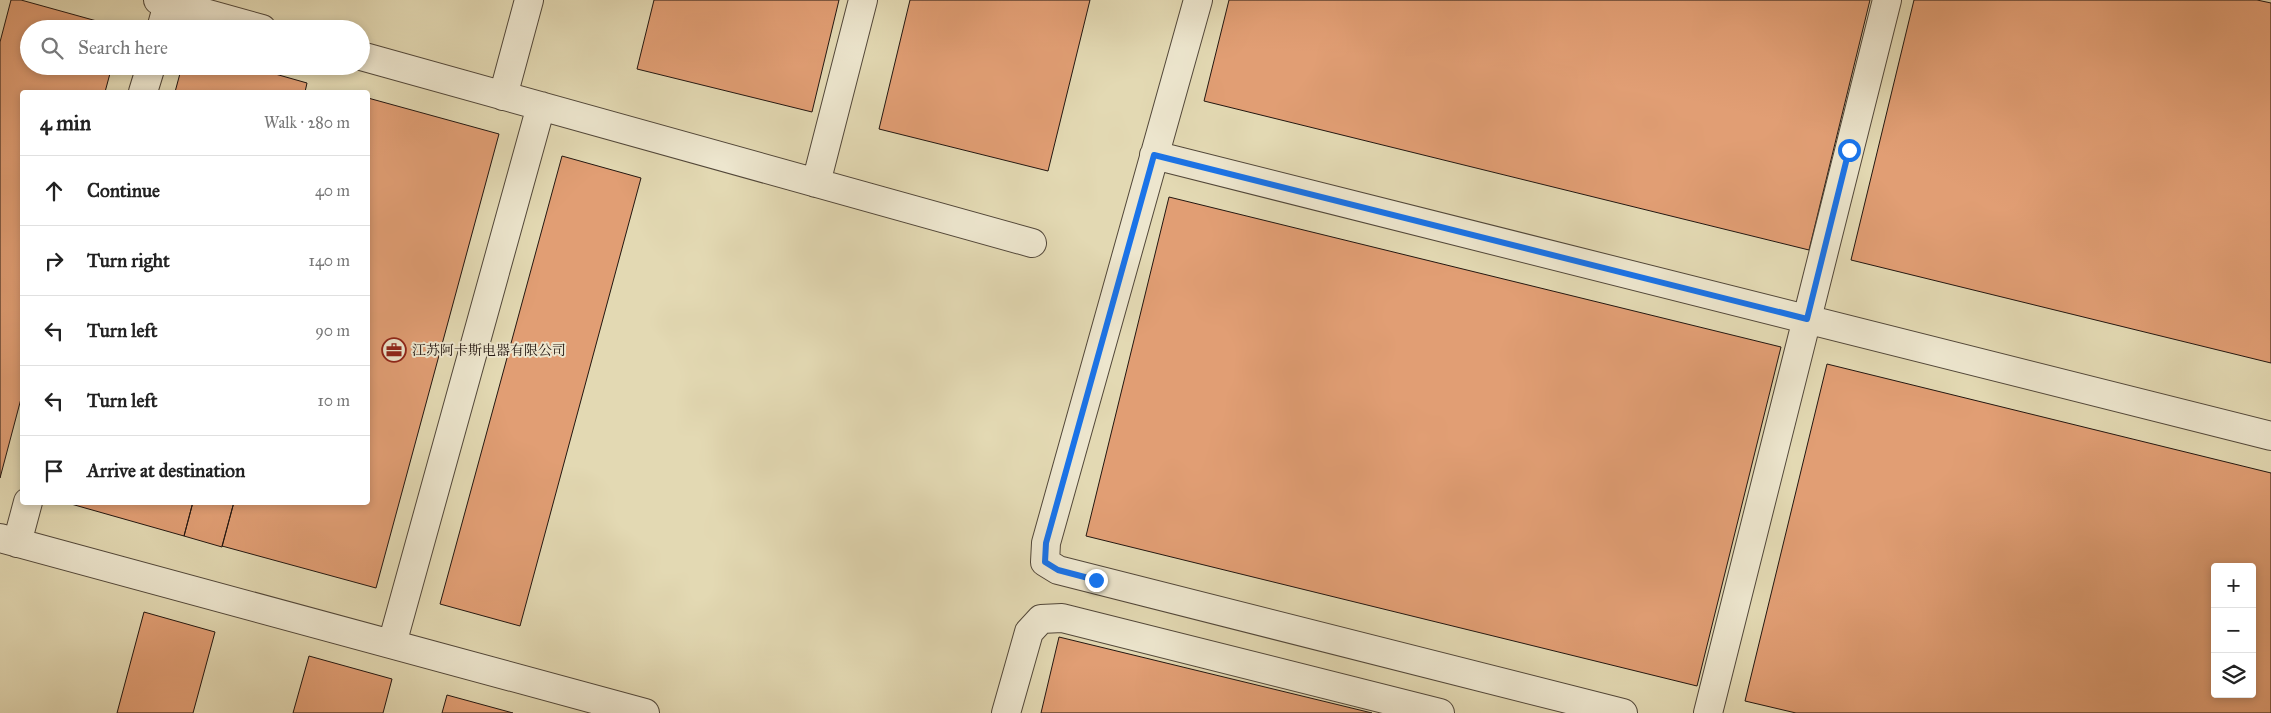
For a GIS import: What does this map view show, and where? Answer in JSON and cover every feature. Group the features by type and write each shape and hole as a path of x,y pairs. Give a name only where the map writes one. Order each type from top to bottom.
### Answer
{"lane":[{"path":"503,96 528,0"},
{"path":"816,183 863,0"},
{"path":"1198,0 1046,543 1045,562 1058,570 1623,713"},
{"path":"1708,713 1887,0"},
{"path":"162,20 165,1 231,20"},
{"path":"370,59 1032,243"},
{"path":"144,90 148,75"},
{"path":"392,644 541,106"},
{"path":"1154,155 2271,436"},
{"path":"26,505 9,540 645,713"},
{"path":"1006,713 1029,632 1041,619 1062,618 1440,713"}],"building":[{"path":"11,0 21,0 93,20 20,20 20,75 110,75 106,90 20,90 20,403 0,478 0,42"},
{"path":"654,0 839,0 812,112 637,69"},
{"path":"910,0 1090,0 1048,171 879,129"},
{"path":"1229,0 1870,0 1809,250 1204,101"},
{"path":"1914,0 2257,0 2271,3 2271,363 1851,260"},
{"path":"180,75 279,75 307,83 305,90 176,90"},
{"path":"370,99 499,134 376,588 222,546 233,505 370,505"},
{"path":"562,156 641,178 520,626 440,604"},
{"path":"1169,197 1781,347 1697,686 1086,536"},
{"path":"1827,364 2271,473 2271,713 1796,713 1745,701"},
{"path":"75,505 192,505 184,536"},
{"path":"192,505 233,505 222,547 184,536"},
{"path":"144,612 215,632 193,713 117,713"},
{"path":"1059,637 1372,713 1041,713"},
{"path":"309,656 392,679 383,713 293,713"},
{"path":"447,695 513,713 442,713"}],"place":[{"name":"江苏阿卡斯电器有限公司","path":"394,350"}],"route":[{"path":"1096,580 1058,570 1045,562 1046,543 1154,155 1807,319 1849,150"}]}
